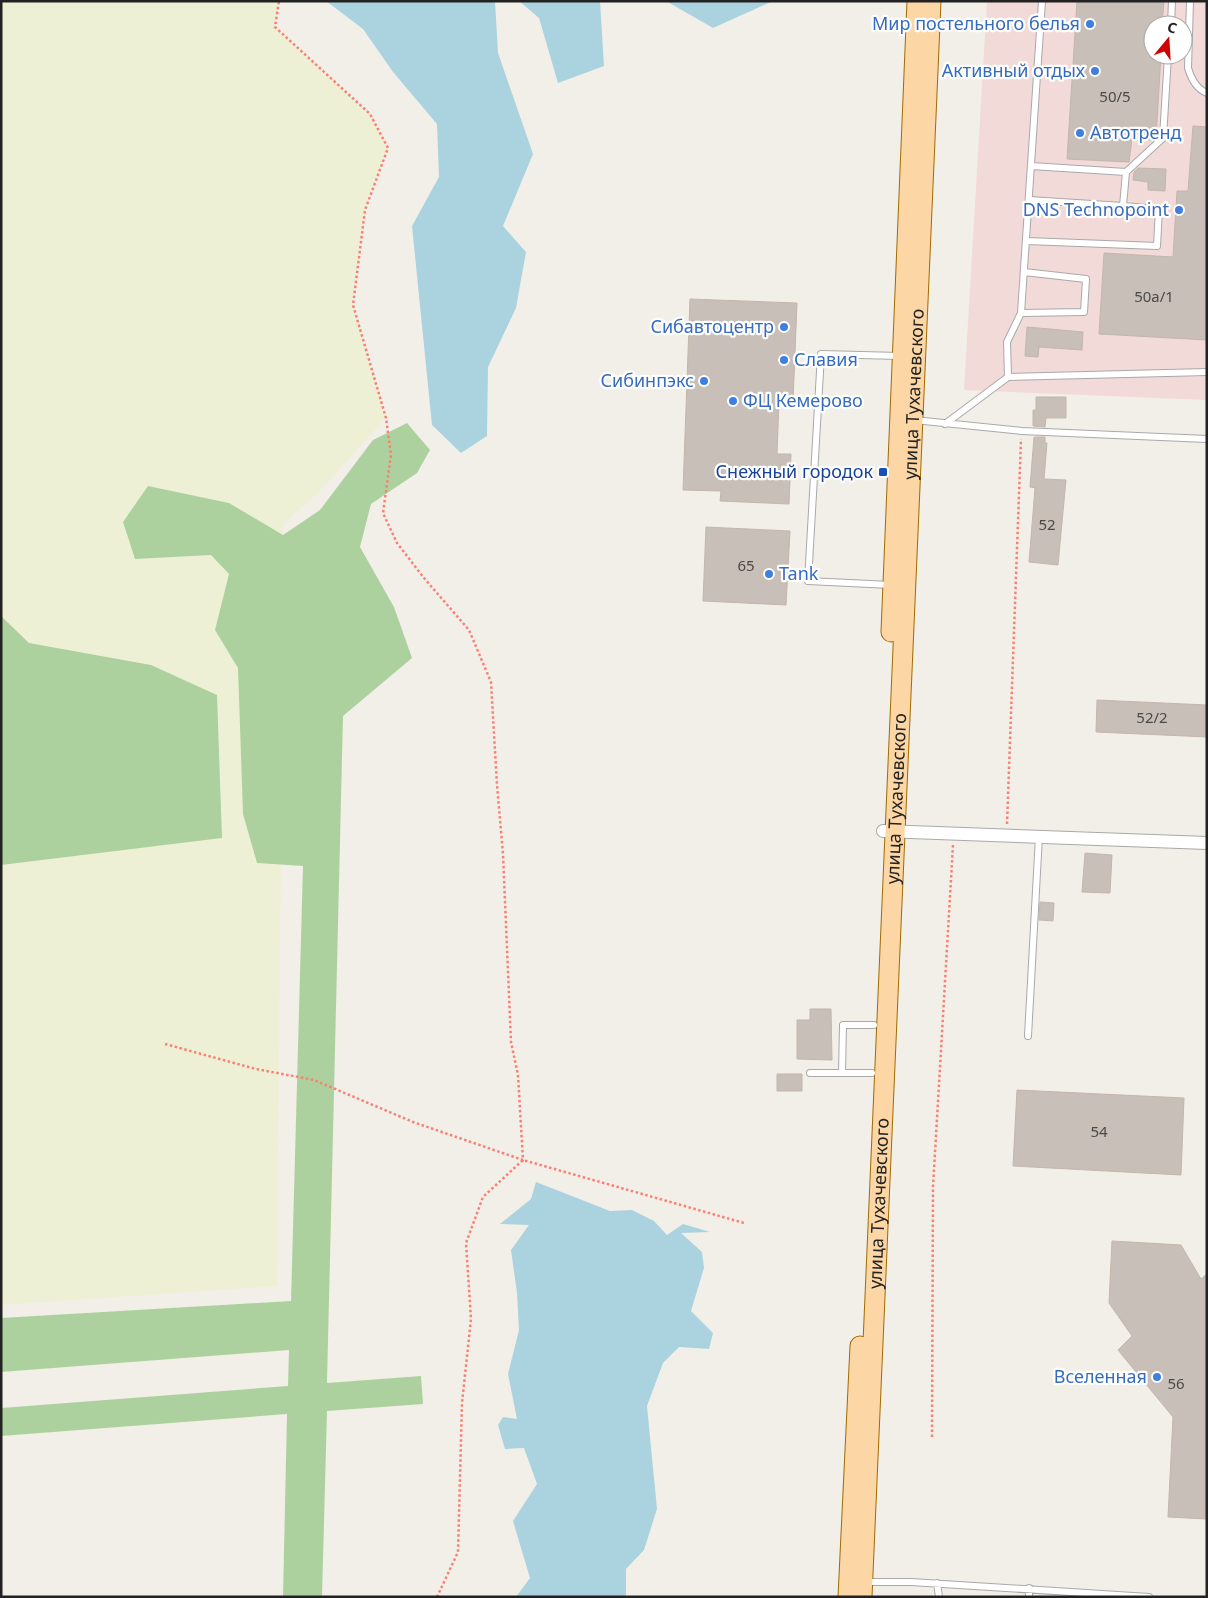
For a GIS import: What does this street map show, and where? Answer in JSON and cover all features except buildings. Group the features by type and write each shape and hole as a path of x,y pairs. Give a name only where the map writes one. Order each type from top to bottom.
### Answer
{"main road":[{"name":"улица Тухачевского","path":"855,1590 874,1025 889,831 893,585 917,1"},
{"name":"улица Тухачевского","path":"855,1590 889,831 913,420 931,1"}],"street":[{"path":"889,831 1207,844"}],"lane":[{"path":"1008,377 1007,342 1021,313 1042,1"},
{"path":"1171,15 1172,1"},
{"path":"1190,1 1188,68 1191,79 1202,91 1207,93"},
{"path":"1123,206 1126,172 1163,138 1167,65"},
{"path":"1031,166 1126,172"},
{"path":"1027,241 1157,246 1159,209 1029,200"},
{"path":"1021,313 1084,312 1086,279 1024,272"},
{"path":"893,585 808,581 821,354 902,356"},
{"path":"945,424 1008,377 1207,372"},
{"path":"913,420 1022,431 1207,439"},
{"path":"1028,1036 1039,836"},
{"path":"842,1073 843,1025 874,1025"},
{"path":"810,1073 872,1073"},
{"path":"855,1590 911,1582 1149,1597"},
{"path":"937,1584 939,1597"},
{"path":"1029,1588 1030,1597"}],"path":[{"path":"279,1 275,27 370,114 388,148 365,210 352,305 386,418 391,455 384,513 397,543 424,578 469,630 491,682 497,785 504,854 511,1042 518,1075 523,1160"},
{"path":"1007,835 1022,431"},
{"path":"932,1437 933,1187 953,843"},
{"path":"165,1044 256,1069 314,1080 413,1122 523,1160 744,1223"},
{"path":"437,1597 458,1552 462,1403 471,1319 466,1243 483,1196 523,1160"}],"shaded area":[{"path":"987,1 1207,1 1207,400 964,390"}],"green space":[{"path":"1,1 279,1 275,27 370,114 388,148 365,210 353,305 386,418 319,492 284,524 277,1286 1,1305"},
{"path":"407,423 430,450 417,473 371,504 360,547 394,607 412,658 343,716 327,1383 421,1376 423,1404 327,1411 322,1597 283,1597 287,1414 1,1436 1,1408 288,1386 289,1350 1,1372 1,1318 291,1301 303,866 257,863 243,814 238,668 215,630 229,574 211,555 135,559 123,522 148,486 229,503 283,535 320,510 373,440"},
{"path":"1,616 29,643 151,665 217,695 222,838 1,865"}],"water":[{"path":"326,1 495,1 498,53 533,154 503,226 526,252 516,308 488,367 487,436 461,453 432,425 412,226 439,177 437,124 393,72 363,29"},
{"path":"519,1 600,1 604,66 558,83 539,18"},
{"path":"666,1 773,1 713,28"},
{"path":"536,1182 610,1211 632,1210 654,1221 667,1235 683,1224 710,1232 681,1233 702,1252 704,1268 691,1311 713,1333 709,1349 679,1347 663,1363 647,1406 657,1509 644,1550 626,1569 626,1597 516,1597 530,1578 513,1521 537,1484 524,1448 505,1449 498,1425 503,1417 517,1419 508,1374 519,1330 517,1293 511,1250 529,1225 500,1224 531,1199"}],"place":[{"name":"Мир постельного белья","path":"1090,24"},
{"name":"Активный отдых","path":"1095,71"},
{"name":"Автотренд","path":"1080,133"},
{"name":"DNS Technopoint","path":"1179,210"},
{"name":"Сибавтоцентр","path":"784,327"},
{"name":"Славия","path":"784,360"},
{"name":"Сибинпэкс","path":"704,381"},
{"name":"ФЦ Кемерово","path":"733,401"},
{"name":"Снежный городок","path":"883,472"},
{"name":"Tank","path":"769,574"},
{"name":"Вселенная","path":"1157,1377"}]}
